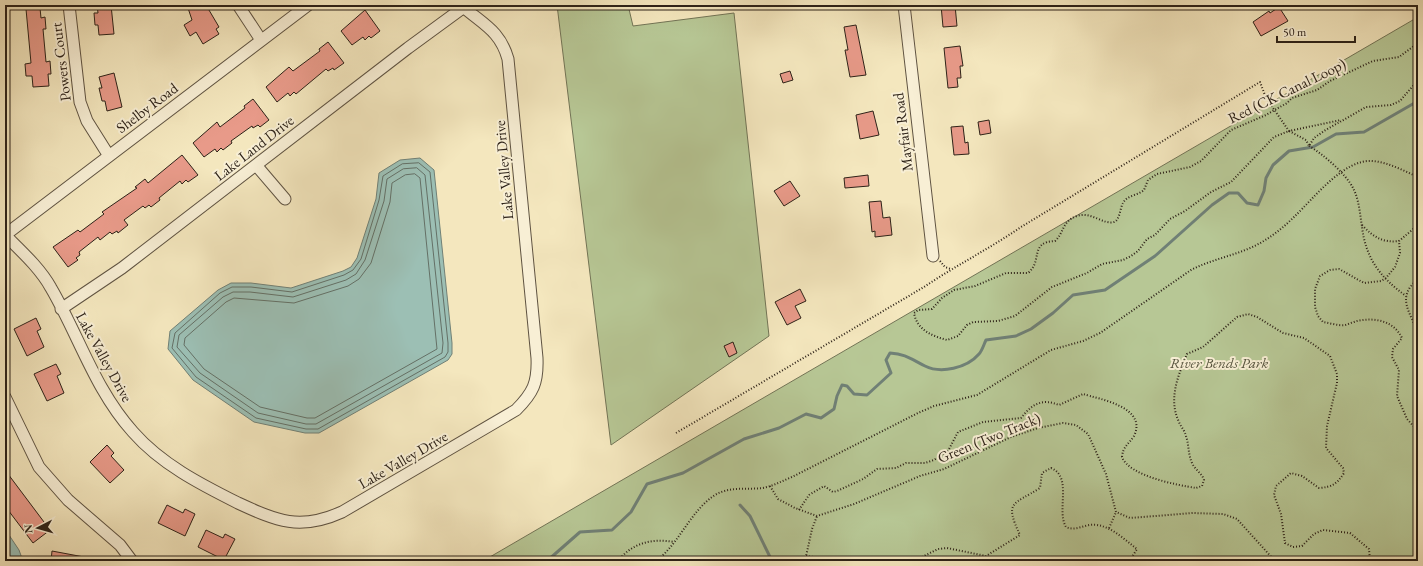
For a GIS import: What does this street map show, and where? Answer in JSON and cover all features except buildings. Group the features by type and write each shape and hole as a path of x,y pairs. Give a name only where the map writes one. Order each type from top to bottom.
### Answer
{"street":[{"name":"Powers Court","path":"69,5 80,102 87,121 109,156"},
{"path":"238,5 261,40"},
{"name":"Shelby Road","path":"5,235 308,5"},
{"name":"Mayfair Road","path":"904,5 933,256"},
{"name":"Lake Land Drive","path":"61,309 122,268 463,6"},
{"name":"Lake Valley Drive","path":"5,235 34,264 51,287 103,391 118,413 142,442 177,470 197,482 278,520 306,522 325,519 342,512 516,410 533,390 536,381 537,358 511,75 505,47 499,37 463,6"},
{"path":"256,165 285,199"},
{"path":"5,397 39,467 68,500 120,545 132,561"}],"path":[{"name":"Red (CK Canal Loop)","path":"1344,119 1277,135 1271,139 1231,182 1212,192 1185,212 1170,219 1155,235 1147,239 1138,251 1123,260 1102,264 1087,273 1052,286 1015,316 998,321 973,322 958,336 947,340 924,331 915,322 914,313 918,310 932,309 947,293 980,284 1006,273 1028,272 1035,265 1039,247 1042,243 1056,241 1061,231 1070,220 1082,214 1114,222 1117,219 1126,198 1144,190 1150,177 1196,164 1210,154 1231,130 1288,103 1292,98 1317,90 1330,81 1373,61 1399,57 1418,42"},
{"name":"Red (CK Canal Loop)","path":"1309,146 1314,138 1366,107 1391,105 1400,102 1418,80"},
{"path":"676,433 994,245 1021,227 1260,82 1266,98 1289,131 1306,140 1309,146 1320,153 1353,186 1356,194 1366,248 1371,261 1386,278 1406,296"},
{"path":"656,561 674,542 700,508 715,495 724,490 770,486 799,474 918,413 934,406 977,395 1051,350 1083,341 1100,333 1191,270 1205,263 1247,250 1261,242 1294,217 1341,173 1362,162 1372,161 1418,177"},
{"path":"1361,224 1384,242 1399,241 1418,225"},
{"path":"1399,241 1400,253 1395,266 1386,278 1375,283 1364,283 1339,269 1330,270 1320,276 1317,282 1315,307 1318,316 1323,322 1345,325 1358,320 1380,322 1389,323 1398,329 1402,338 1393,349 1392,357 1399,370 1397,396 1407,419 1418,431"},
{"path":"945,267 945,273"},
{"path":"1418,278 1410,287 1406,296 1405,306 1418,334"},
{"path":"799,510 809,495 824,486 833,492 863,479 877,470 896,468 906,463 925,463 934,460 948,451 958,432 982,422 1021,418 1031,406 1039,402 1047,401 1059,405 1083,394 1116,403 1130,414 1135,421 1134,436 1123,449 1122,457 1127,465 1151,478 1196,488 1202,486 1204,480 1192,465 1188,442 1185,433 1178,422 1174,402 1174,392 1179,373 1187,354 1203,347 1238,317 1248,314 1257,316 1283,333 1304,338 1330,356 1337,374 1338,383 1327,426 1326,448 1343,468 1344,473 1339,481 1331,487 1319,488 1302,476 1291,473 1276,486 1274,495 1281,514 1285,543 1293,547 1302,546 1314,534 1323,530 1350,533 1353,538 1369,549 1370,561"},
{"name":"Green (Two Track)","path":"817,516 854,504 920,476 944,468 1011,438 1038,428 1063,423 1076,425 1088,434 1106,474 1116,512"},
{"path":"914,561 938,549 947,548 986,556 1020,535 1011,511 1020,499 1040,488 1042,473 1048,468 1054,469 1058,473 1063,486 1062,515 1066,527 1073,530 1089,525 1109,528 1137,549 1132,557 1125,561"},
{"path":"770,486 778,499 799,510 817,516 812,529 805,561"},
{"path":"1109,528 1116,512 1130,518 1193,513 1223,514 1237,519 1275,561"},
{"path":"618,561 624,553 641,544 661,539 674,542"},
{"path":"806,556 838,560 878,561"},
{"path":"1026,561 1030,557 1047,560 1070,561"}],"green space":[{"path":"557,5 628,5 633,26 734,13 769,336 611,445"},
{"name":"River Bends Park","path":"1418,17 1418,561 483,561"}],"water":[{"path":"420,158 434,170 452,343 452,354 448,360 319,433 305,433 254,422 193,380 168,349 170,331 218,290 231,283 251,283 291,288 351,267 357,258 376,199 379,173 400,160"},
{"path":"5,529 19,550 23,561 5,561"}],"waterway":[{"path":"547,561 580,532 612,530 631,512 647,484 683,473 744,439 779,428 806,414 821,418 834,409 837,396 842,385 847,386 854,394 867,395 891,373 886,360 890,353 904,356 925,366 938,369 954,368 968,363 980,353 986,340 1016,336 1031,329 1053,313 1073,295 1105,290 1155,256 1212,205 1229,193 1238,193 1247,203 1258,205 1264,191 1266,178 1273,165 1289,151 1313,147 1336,134 1364,132 1418,101"},
{"path":"740,505 750,516 772,561"}]}
